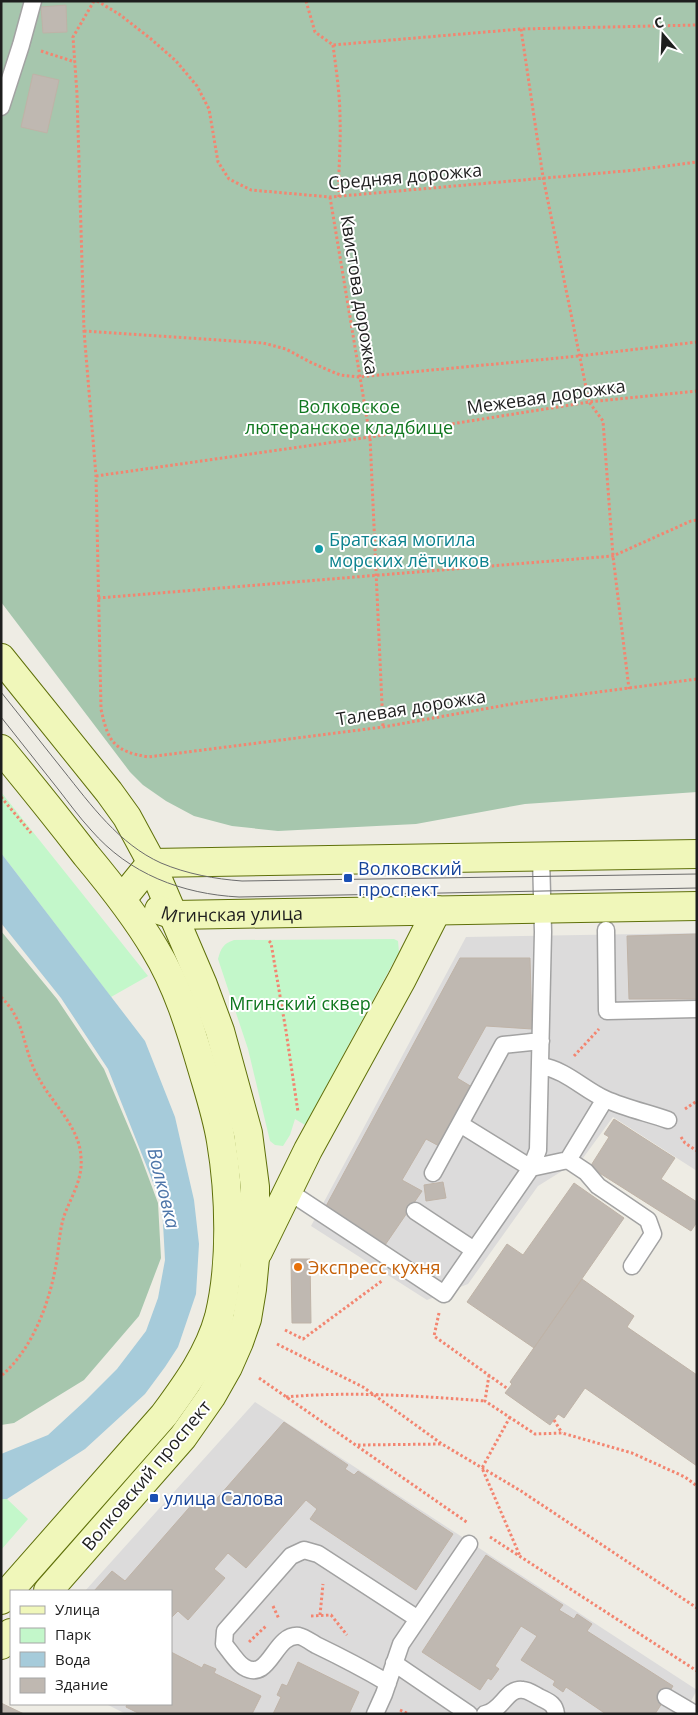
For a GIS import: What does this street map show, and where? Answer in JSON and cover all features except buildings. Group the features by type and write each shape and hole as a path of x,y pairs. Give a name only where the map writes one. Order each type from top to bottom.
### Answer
{"street":[{"name":"Волковский проспект","path":"1,658 89,766 127,817 151,863 203,985 220,1031 248,1133 255,1187 255,1258 252,1289 244,1327 228,1367 211,1396 182,1437 49,1590"},
{"name":"Волковский проспект","path":"1,749 122,899 156,951 171,980 193,1037 221,1138 227,1182 225,1282 219,1318 210,1342 186,1386 164,1415 1,1600"},
{"path":"122,899 151,863 697,854"},
{"name":"Мгинская улица","path":"122,899 174,915 697,906"},
{"path":"255,1258 313,1142 402,979 437,910"},
{"path":"1,1645 10,1634"}],"lane":[{"path":"1,107 22,45 33,1"},
{"path":"288,1191 444,1294 531,1168 538,1150 541,1066 541,856"},
{"path":"606,930 607,1011 697,1009"},
{"path":"433,1173 503,1044 541,1041"},
{"path":"541,1066 560,1071 605,1099 668,1120"},
{"path":"568,1160 605,1099"},
{"path":"460,1124 531,1168 568,1160 586,1172 598,1186 648,1220 653,1234 632,1266"},
{"path":"415,1211 474,1250"},
{"path":"375,1714 401,1644 469,1544"},
{"path":"388,1683 300,1636 288,1638 278,1646 266,1666 256,1670 245,1667 224,1644 224,1631 291,1556 304,1550 318,1554 418,1619"},
{"path":"394,1663 469,1714"},
{"path":"485,1714 491,1713 499,1707 507,1696 514,1691 523,1690 551,1703 556,1714"},
{"path":"666,1697 695,1714"}],"path":[{"path":"95,1 73,37 84,330 96,476 98,598 613,556 697,520"},
{"name":"Средняя дорожка","path":"95,1 119,14 157,45 176,61 197,86 210,109 218,162 229,179 251,190 330,198 543,177 636,170 697,162"},
{"path":"306,1 315,32 333,45 521,30 697,25"},
{"path":"521,30 543,177 588,402 603,421 613,556 629,689"},
{"path":"22,45 74,62"},
{"path":"333,45 340,116 339,197"},
{"name":"Квистова дорожка","path":"330,198 370,437 383,727"},
{"path":"84,330 263,343 286,348 340,375 359,377 579,356 697,342"},
{"name":"Межевая дорожка","path":"96,476 370,437 588,402 697,391"},
{"name":"Талевая дорожка","path":"98,598 100,708 106,727 116,747 129,754 148,757 383,727 523,702 697,680"},
{"path":"267,939 271,943 298,1115"},
{"path":"1,997 11,1006 23,1032 28,1056 34,1069 47,1093 70,1126 79,1144 82,1158 80,1175 64,1218 49,1298 38,1328 20,1355 1,1376"},
{"path":"560,1071 604,1023 607,1011"},
{"path":"285,1330 303,1339 402,1266"},
{"path":"444,1294 434,1336 508,1389"},
{"path":"277,1344 363,1387 442,1444 521,1491 697,1608"},
{"path":"485,1401 489,1375"},
{"path":"286,1396 319,1394 485,1401 535,1434 562,1433 632,1453 685,1477 697,1486"},
{"path":"482,1468 510,1417"},
{"path":"554,1420 562,1433"},
{"path":"356,1446 442,1444"},
{"path":"482,1468 520,1557"},
{"path":"320,1615 326,1560"}],"shaded area":[{"path":"697,933 697,1171 613,1117 583,1158 538,1186 468,1284 427,1300 311,1226 466,937"},
{"path":"255,1402 697,1690 684,1714 126,1714 108,1705 172,1705 172,1590 86,1590"}],"green space":[{"name":"Волковское лютеранское кладбище","path":"1,1 697,1 697,792 525,804 416,824 278,831 232,826 194,816 166,801 143,785 130,772 1,602"},
{"path":"1,792 148,976 111,997 1,853"},
{"path":"1,931 57,999 104,1069 158,1203 161,1258 139,1316 84,1380 14,1423 1,1425"},
{"name":"Мгинский сквер","path":"394,939 398,941 399,952 305,1125 295,1119 290,1135 283,1146 275,1145 270,1141 248,1049 218,959 221,949 227,943 234,940"},
{"path":"1,1499 7,1499 28,1519 1,1550"}],"water":[{"name":"Волковка","path":"1,853 145,1041 175,1117 194,1200 199,1244 196,1294 178,1347 145,1394 85,1449 7,1499 1,1499 1,1454 48,1435 117,1369 146,1331 158,1298 165,1260 162,1205 108,1069 61,998 1,923"}],"tram line":[{"path":"1,692 84,797 119,834 146,855 161,863 191,873 242,881 697,874"},
{"path":"1,717 82,820 106,845 139,870 177,886 197,891 239,897 697,888"}],"place":[{"name":"Братская могила морских лётчиков","path":"319,549"},
{"name":"Волковский проспект","path":"348,878"},
{"name":"Экспресс кухня","path":"298,1267"},
{"name":"улица Салова","path":"154,1498"}]}
